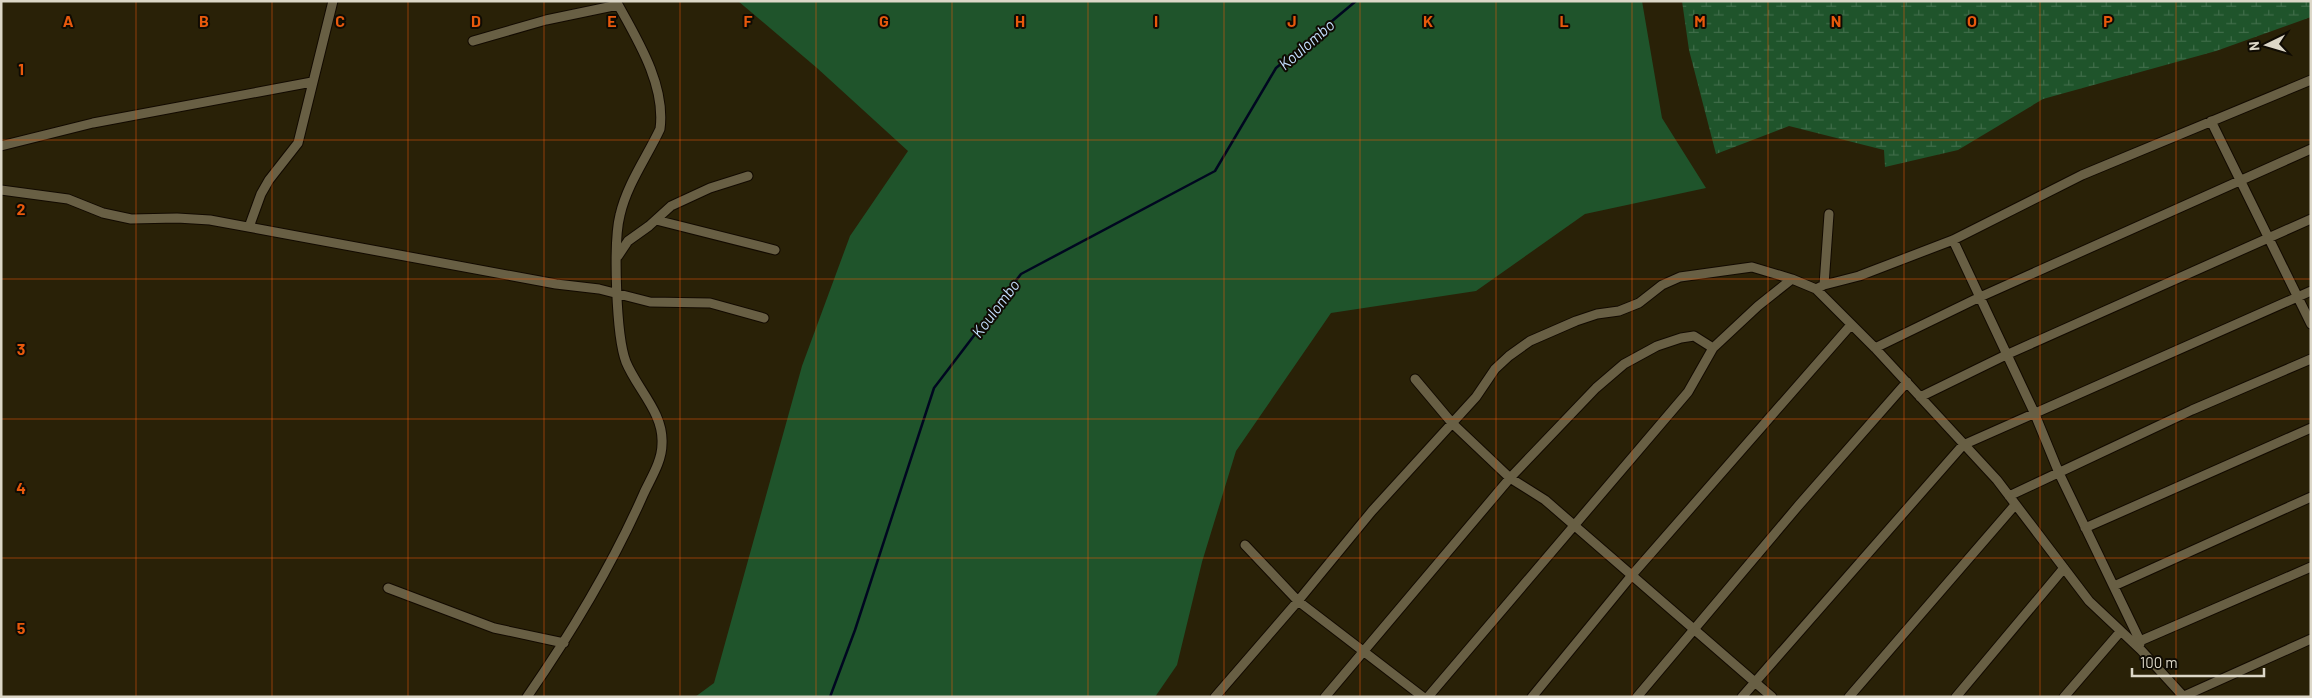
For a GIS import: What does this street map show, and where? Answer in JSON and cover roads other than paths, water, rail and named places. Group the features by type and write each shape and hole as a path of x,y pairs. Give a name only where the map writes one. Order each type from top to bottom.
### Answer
{"street":[{"path":"249,227 261,194 269,180 298,143 333,1"},
{"path":"473,41 546,20 617,3 638,38 653,79 662,117 660,129 625,197 620,215 618,256 620,330 626,362 660,424 662,447 660,458 634,516 604,575 564,644 527,697"},
{"path":"1215,697 1298,601 1372,511 1476,397 1495,368 1530,341 1597,314 1619,311 1639,303 1662,285 1680,276 1752,267 1820,287 1859,276 1953,240 2082,175 2311,80"},
{"path":"1,146 93,123 312,82"},
{"path":"2211,121 2311,324"},
{"path":"1875,348 1980,297 2311,149"},
{"path":"618,256 628,241 671,206 688,197 748,176"},
{"path":"1,190 68,199 125,218 143,220 191,218 249,227 556,284 599,289 650,302 710,303 764,318"},
{"path":"1829,214 1820,287 1850,326 1875,348 1997,480 2089,601 2120,632 2140,645"},
{"path":"1920,397 2006,355 2311,219"},
{"path":"656,220 775,250"},
{"path":"1953,240 2140,645 2180,695 2311,639"},
{"path":"1428,697 1688,392 1713,348 1758,306 1792,279"},
{"path":"1742,697 1963,445 2311,290"},
{"path":"1532,697 1632,575 1850,326"},
{"path":"1325,697 1510,478 1596,388 1624,364 1657,346 1694,336 1713,348"},
{"path":"2009,496 2192,410 2311,359"},
{"path":"1415,379 1452,423 1510,478 1545,500 1772,697"},
{"path":"1637,697 1799,505 1907,382"},
{"path":"2085,528 2311,428"},
{"path":"2114,586 2311,497"},
{"path":"1848,697 2015,505"},
{"path":"1244,545 1298,601 1423,697"},
{"path":"2140,645 2311,567"},
{"path":"1956,697 2064,568"},
{"path":"388,588 494,628 564,644"},
{"path":"2064,697 2120,632"}],"waterway":[{"name":"Koulombo","path":"830,697 855,630 934,388 1021,274 1215,171 1276,68 1356,1"}]}
